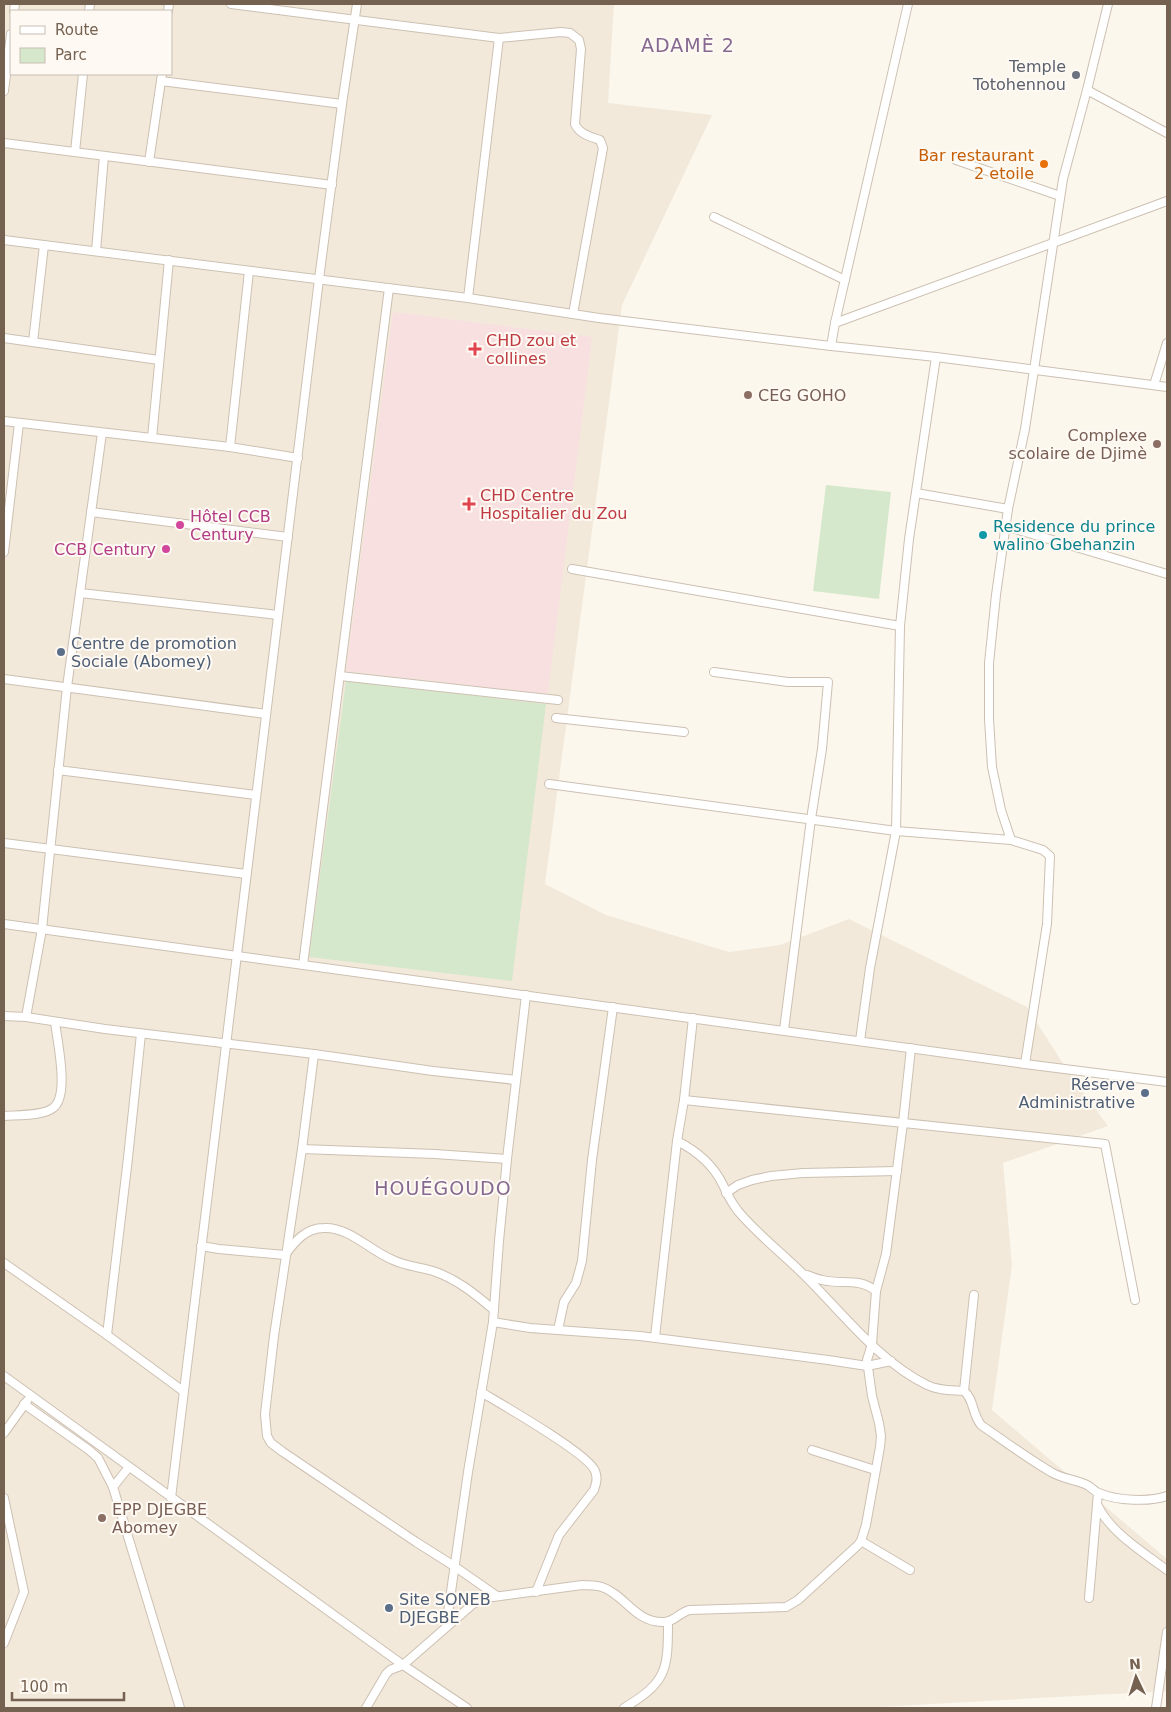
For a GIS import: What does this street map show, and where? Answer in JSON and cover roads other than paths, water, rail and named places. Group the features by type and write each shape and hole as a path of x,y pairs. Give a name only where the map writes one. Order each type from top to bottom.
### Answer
{"street":[{"path":"230,4 499,38 561,32 570,33 579,40 581,49 575,124 581,132 600,140 603,148 573,314"},
{"path":"171,1498 319,280 357,4"},
{"path":"831,346 908,4"},
{"path":"1011,840 1001,810 992,767 989,719 989,662 996,595 1005,526 1024,429 1060,196 1070,146 1087,90 1108,4"},
{"path":"468,298 499,38"},
{"path":"4,91 10,42"},
{"path":"75,152 83,75"},
{"path":"149,162 162,78 342,104"},
{"path":"1087,90 1167,133"},
{"path":"4,143 332,185"},
{"path":"96,251 104,156"},
{"path":"956,160 1060,196"},
{"path":"835,324 1167,201"},
{"path":"714,217 845,280"},
{"path":"4,240 468,298 573,314 936,357 1167,387"},
{"path":"33,342 44,245"},
{"path":"152,438 169,260"},
{"path":"230,447 249,270"},
{"path":"303,964 389,288"},
{"path":"4,338 159,360"},
{"path":"1154,385 1167,343"},
{"path":"860,1041 870,968 896,831 900,626 909,539 936,357"},
{"path":"4,422 230,447 298,458"},
{"path":"4,552 20,423"},
{"path":"26,1017 42,929 67,687 102,432"},
{"path":"916,493 1008,509"},
{"path":"91,512 288,537"},
{"path":"1005,526 1167,574"},
{"path":"572,569 900,626"},
{"path":"80,594 278,615"},
{"path":"714,672 788,682 828,682 822,749 810,819 784,1030"},
{"path":"340,676 558,700"},
{"path":"4,679 266,714"},
{"path":"556,718 684,732"},
{"path":"58,770 256,795"},
{"path":"549,784 896,831 1011,840 1043,850 1050,856 1051,860 1047,924 1025,1064"},
{"path":"4,843 246,874"},
{"path":"4,924 1167,1082"},
{"path":"446,1627 468,1472 494,1322 507,1159 526,995"},
{"path":"558,1330 564,1302 576,1283 582,1261 592,1160 613,1007"},
{"path":"4,1016 26,1017 141,1034 516,1080"},
{"path":"655,1337 693,1018"},
{"path":"4,1116 43,1112 54,1108 59,1101 62,1086 55,1022"},
{"path":"107,1335 141,1034"},
{"path":"366,1708 390,1670 403,1665 473,1604 486,1598 582,1585 595,1585 611,1591 621,1598 636,1614 654,1622 668,1622 684,1611 690,1610 790,1606 861,1541 870,1507 881,1436 867,1366 868,1354 872,1344 876,1291 886,1254 911,1048"},
{"path":"314,1054 274,1336 265,1414 267,1436 271,1443 497,1596"},
{"path":"684,1100 1105,1144 1135,1300"},
{"path":"677,1141 691,1148 708,1163 716,1174 730,1202 740,1213 804,1274 854,1327 891,1361 928,1386 964,1391 970,1397 974,1414 981,1425 1051,1472 1087,1485 1098,1493 1137,1500 1152,1500 1167,1496"},
{"path":"302,1149 507,1159"},
{"path":"726,1193 738,1184 771,1176 803,1173 897,1171"},
{"path":"285,1255 301,1236 310,1231 333,1228 393,1260 446,1276 472,1292 494,1310"},
{"path":"201,1246 285,1255"},
{"path":"4,1263 183,1391"},
{"path":"804,1274 823,1281 859,1282 876,1291"},
{"path":"964,1391 974,1295"},
{"path":"494,1322 558,1330 655,1337 867,1366 891,1361"},
{"path":"4,1376 403,1665 467,1708"},
{"path":"481,1392 553,1436 590,1464 596,1472 594,1490 559,1535 536,1592"},
{"path":"4,1433 32,1395"},
{"path":"24,1404 98,1458 113,1487 180,1708"},
{"path":"812,1450 875,1470"},
{"path":"113,1487 129,1467"},
{"path":"1088,1598 1098,1493"},
{"path":"4,1498 24,1592 4,1643"},
{"path":"1097,1503 1101,1513 1116,1530 1167,1570"},
{"path":"861,1541 910,1570"},
{"path":"624,1708 654,1687 662,1677 668,1652 668,1622"},
{"path":"1156,1708 1167,1632"}],"place":[{"name":"Temple Totohennou","path":"1076,75"},
{"name":"Bar restaurant 2 etoile","path":"1044,164"},
{"name":"CHD zou et collines","path":"475,349"},
{"name":"CEG GOHO","path":"748,395"},
{"name":"Complexe scolaire de Djimè","path":"1157,444"},
{"name":"CHD Centre Hospitalier du Zou","path":"469,504"},
{"name":"Hôtel CCB Century","path":"180,525"},
{"name":"Residence du prince walino Gbehanzin","path":"983,535"},
{"name":"CCB Century","path":"166,549"},
{"name":"Centre de promotion Sociale (Abomey)","path":"61,652"},
{"name":"Réserve Administrative","path":"1145,1093"},
{"name":"EPP DJEGBE Abomey","path":"102,1518"},
{"name":"Site SONEB DJEGBE","path":"389,1608"}],"district":[{"name":"ADAMÈ 2","path":"688,45"},
{"name":"HOUÉGOUDO","path":"443,1188"}]}
